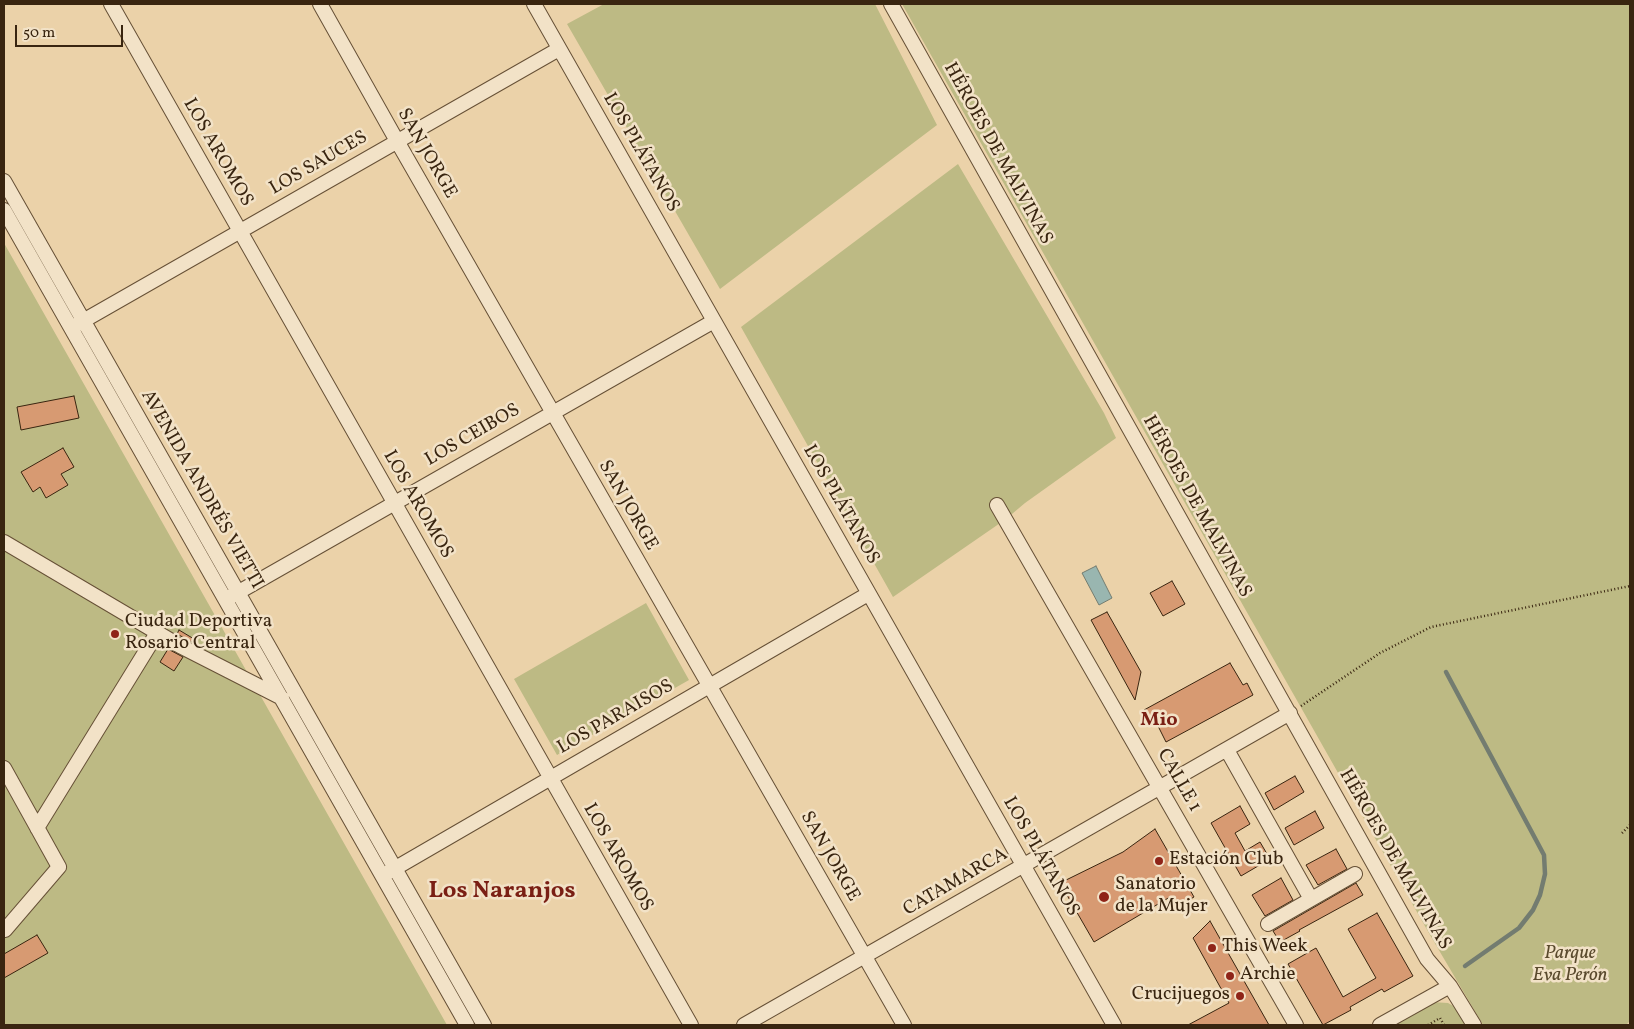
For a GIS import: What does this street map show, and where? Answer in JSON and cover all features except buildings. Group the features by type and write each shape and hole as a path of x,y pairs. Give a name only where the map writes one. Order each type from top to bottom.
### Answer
{"street":[{"name":"LOS AROMOS","path":"111,4 691,1025"},
{"name":"SAN JORGE","path":"320,4 552,413 904,1025"},
{"name":"LOS PLÁTANOS","path":"534,4 1114,1025"},
{"name":"HÉROES DE MALVINAS","path":"891,4 1427,959 1450,986 1474,1025"},
{"name":"LOS SAUCES","path":"77,324 559,49"},
{"name":"AVENIDA ANDRÉS VIETTI","path":"4,182 77,324 231,596 281,698 467,1025"},
{"name":"AVENIDA ANDRÉS VIETTI","path":"4,210 77,324"},
{"name":"LOS CEIBOS","path":"231,596 714,321"},
{"name":"CALLE 1","path":"997,505 1296,1025"},
{"path":"4,542 157,633 281,698 294,692"},
{"name":"LOS PARAISOS","path":"382,875 868,594"},
{"name":"AVENIDA ANDRÉS VIETTI","path":"231,596 294,692 484,1025"},
{"path":"37,828 157,633"},
{"name":"CATAMARCA","path":"744,1025 1290,713"},
{"path":"1227,750 1311,899"},
{"path":"4,768 59,867 5,930"},
{"path":"1268,924 1355,874"},
{"path":"1380,1025 1450,986"}],"path":[{"path":"1290,713 1380,653 1431,627 1630,586"},
{"path":"1622,833 1630,825"},
{"path":"1428,1025 1435,1023 1440,1018 1444,1025"}],"green space":[{"path":"604,4 875,4 937,125 720,289 567,24"},
{"name":"Parque Eva Perón","path":"902,4 1630,4 1630,1021 1626,1025 1483,1025 1430,935"},
{"path":"958,164 1104,413 1116,438 1025,503 1006,519 893,597 741,327"},
{"name":"Ciudad Deportiva Rosario Central","path":"4,243 447,1025 4,1025"},
{"path":"646,603 689,680 557,755 514,679"},
{"path":"1432,1002 1448,1003 1455,1007 1465,1025 1392,1025"}],"water":[{"path":"1096,566 1112,598 1099,605 1082,573"}],"waterway":[{"path":"1446,672 1544,855 1545,874 1540,895 1533,910 1519,928 1465,966"}],"place":[{"name":"Ciudad Deportiva Rosario Central","path":"115,634"},
{"name":"Estación Club","path":"1159,861"},
{"name":"Sanatorio de la Mujer","path":"1104,897"},
{"name":"This Week","path":"1212,948"},
{"name":"Archie","path":"1230,976"},
{"name":"Crucijuegos","path":"1240,996"}],"district":[{"name":"Mio","path":"1159,721"},
{"name":"Los Naranjos","path":"502,893"}]}
